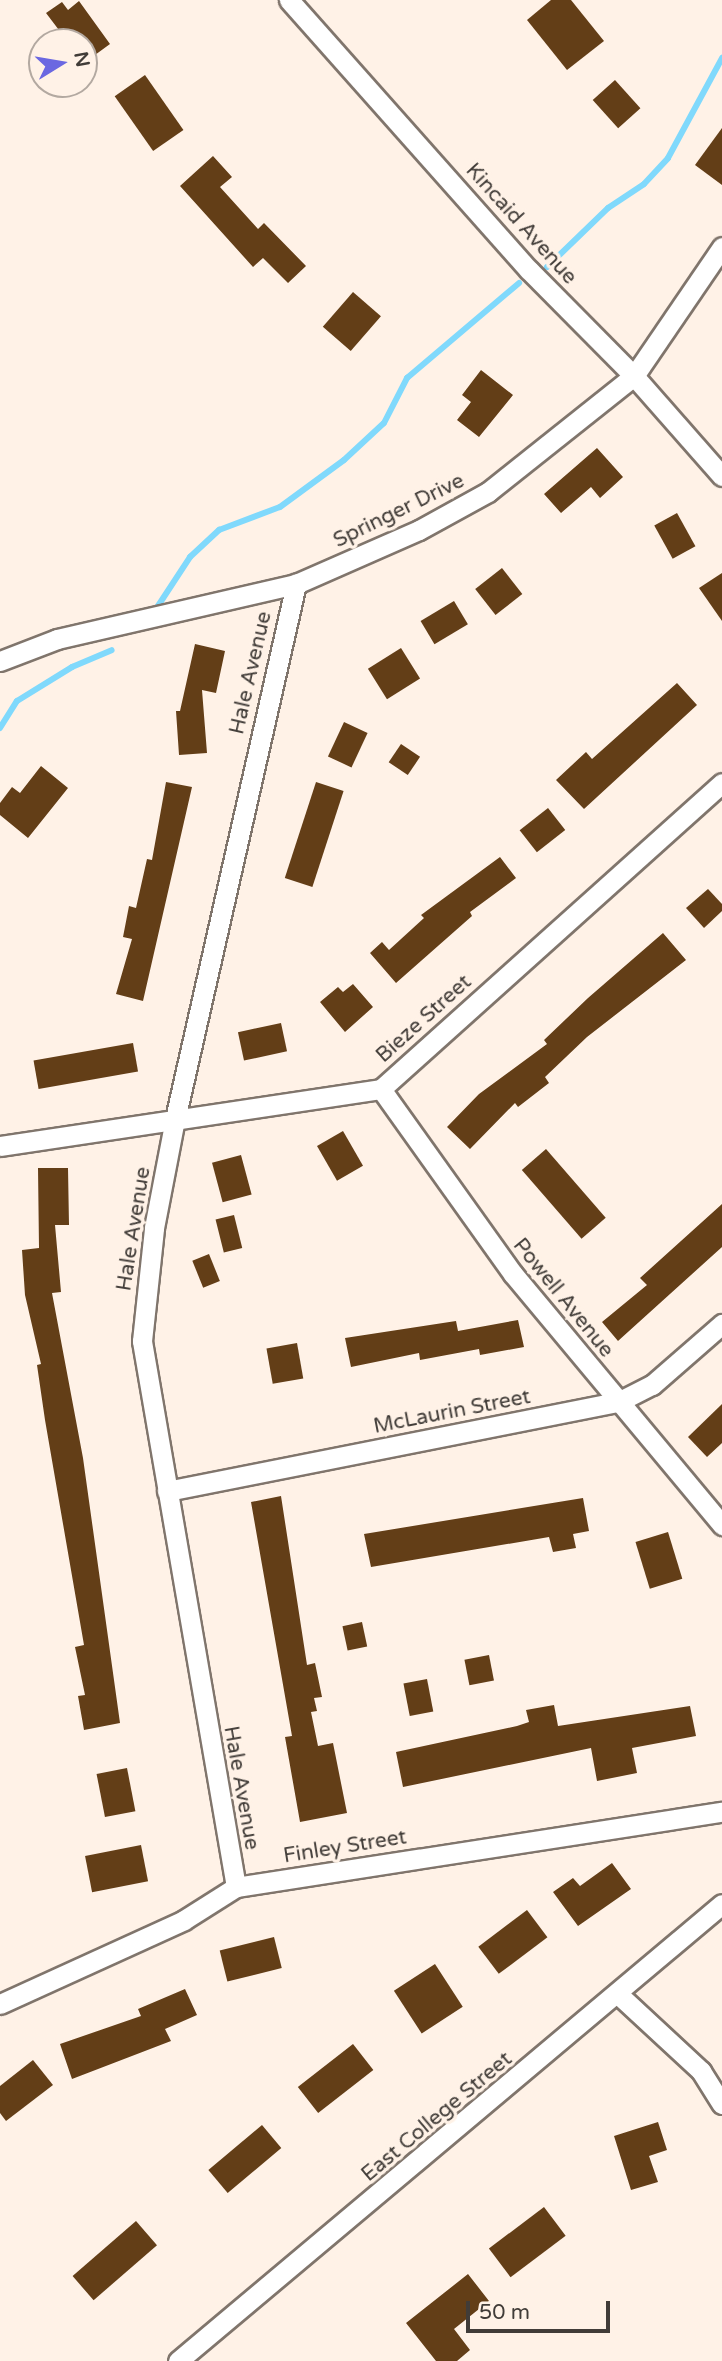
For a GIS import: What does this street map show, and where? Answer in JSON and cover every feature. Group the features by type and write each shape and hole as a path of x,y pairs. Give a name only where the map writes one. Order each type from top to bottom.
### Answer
{"street":[{"name":"Kincaid Avenue","path":"289,0 529,270 634,376 722,476"},
{"name":"Springer Drive","path":"0,661 57,639 296,584 419,530 488,492 634,376 722,247"},
{"name":"Hale Avenue","path":"236,1886 142,1341 154,1228 176,1119 296,584"},
{"name":"Bieze Street","path":"0,1146 381,1088 722,783"},
{"name":"Powell Avenue","path":"381,1088 513,1274 722,1525"},
{"name":"McLaurin Street","path":"167,1491 618,1402 652,1385 722,1324"},
{"name":"Finley Street","path":"0,2004 184,1920 236,1886 722,1812"},
{"name":"East College Street","path":"178,2361 619,1995 722,1904"},
{"path":"619,1995 701,2071 722,2104"}],"building":[{"path":"551,0 571,0 604,41 567,70 527,20"},
{"path":"79,1 110,44 98,53 98,28 57,28 46,13 62,2 68,10"},
{"path":"145,75 183,130 153,151 115,96"},
{"path":"615,80 640,108 618,128 593,100"},
{"path":"722,128 722,185 695,165"},
{"path":"213,156 232,177 220,187 258,229 264,223 306,266 288,283 263,258 253,267 180,186"},
{"path":"353,292 381,316 351,351 323,327"},
{"path":"481,370 513,395 479,437 457,420 471,402 462,395"},
{"path":"597,448 623,477 600,498 591,487 561,513 544,494"},
{"path":"677,513 695,546 673,559 654,526"},
{"path":"502,568 522,594 496,615 475,589"},
{"path":"722,573 722,621 699,588"},
{"path":"454,601 468,624 434,644 421,621"},
{"path":"195,644 225,651 216,693 202,690 207,753 179,755 176,711 180,711"},
{"path":"401,648 420,679 387,699 368,669"},
{"path":"677,683 697,705 584,809 556,780 586,752 592,759"},
{"path":"344,722 368,733 352,767 328,756"},
{"path":"401,744 420,757 408,775 389,762"},
{"path":"41,766 68,788 28,838 0,815 0,803 12,787 20,793"},
{"path":"166,782 192,787 143,1001 116,994 132,939 123,937 129,906 136,908 147,859 152,860"},
{"path":"316,782 344,791 312,887 285,878"},
{"path":"548,808 565,830 537,852 520,830"},
{"path":"500,857 516,878 470,912 472,916 396,983 370,953 382,942 389,950 424,918 421,915"},
{"path":"708,889 722,904 722,911 704,928 686,908"},
{"path":"663,933 686,960 587,1037 545,1077 549,1083 518,1107 515,1103 470,1149 447,1127 479,1094 547,1044 544,1040"},
{"path":"353,984 373,1007 345,1032 320,1002 338,987 343,992"},
{"path":"281,1023 287,1051 244,1061 238,1032"},
{"path":"133,1043 138,1072 39,1089 34,1061"},
{"path":"343,1131 363,1166 337,1181 317,1146"},
{"path":"546,1149 606,1218 582,1239 522,1170"},
{"path":"241,1155 252,1195 223,1202 212,1163"},
{"path":"38,1168 68,1168 69,1225 55,1225 61,1292 52,1293 83,1458 120,1723 84,1730 78,1696 85,1695 75,1647 84,1645 45,1420 37,1365 41,1364 25,1295 22,1250 39,1248"},
{"path":"722,1204 722,1247 618,1341 602,1322 647,1285 640,1278"},
{"path":"234,1215 242,1248 224,1253 216,1220"},
{"path":"209,1254 220,1281 203,1288 192,1261"},
{"path":"518,1320 524,1347 480,1355 479,1349 420,1360 419,1353 351,1367 345,1338 456,1321 458,1331"},
{"path":"297,1343 303,1378 273,1384 266,1348"},
{"path":"722,1404 722,1443 707,1457 688,1437"},
{"path":"281,1496 307,1665 315,1663 322,1697 314,1698 317,1711 311,1712 318,1746 333,1743 347,1813 300,1822 285,1737 292,1736 251,1502"},
{"path":"583,1498 589,1531 573,1534 576,1548 553,1552 549,1537 371,1567 364,1534"},
{"path":"668,1532 682,1579 650,1589 635,1542"},
{"path":"362,1622 367,1646 348,1651 342,1626"},
{"path":"489,1655 494,1681 469,1685 464,1660"},
{"path":"427,1679 433,1711 410,1716 403,1684"},
{"path":"554,1705 558,1726 690,1706 696,1736 632,1748 637,1773 597,1781 591,1748 403,1787 396,1752 517,1726 529,1722 526,1710"},
{"path":"127,1768 135,1811 105,1817 97,1774"},
{"path":"141,1845 148,1881 92,1892 85,1856"},
{"path":"612,1863 631,1889 578,1926 553,1892 573,1878 580,1886"},
{"path":"527,1910 547,1937 499,1974 478,1947"},
{"path":"274,1937 282,1968 227,1982 220,1951"},
{"path":"435,1964 463,2007 422,2033 394,1991"},
{"path":"185,1989 197,2015 165,2029 171,2041 72,2079 60,2044 141,2016 138,2009"},
{"path":"353,2044 373,2070 318,2113 298,2087"},
{"path":"33,2060 53,2085 6,2121 0,2113 0,2086"},
{"path":"658,2122 667,2150 649,2156 658,2182 631,2190 614,2136"},
{"path":"262,2125 281,2148 228,2193 208,2170"},
{"path":"544,2207 566,2236 511,2277 489,2249"},
{"path":"136,2221 157,2245 94,2300 73,2276"},
{"path":"468,2274 489,2301 454,2329 470,2350 457,2361 436,2361 406,2323"}],"waterway":[{"path":"547,267 608,208 644,184 668,158 722,58"},
{"path":"154,612 190,557 219,530 280,507 344,460 384,423 407,378 519,283"},
{"path":"0,728 17,701 72,667 112,650"}]}
